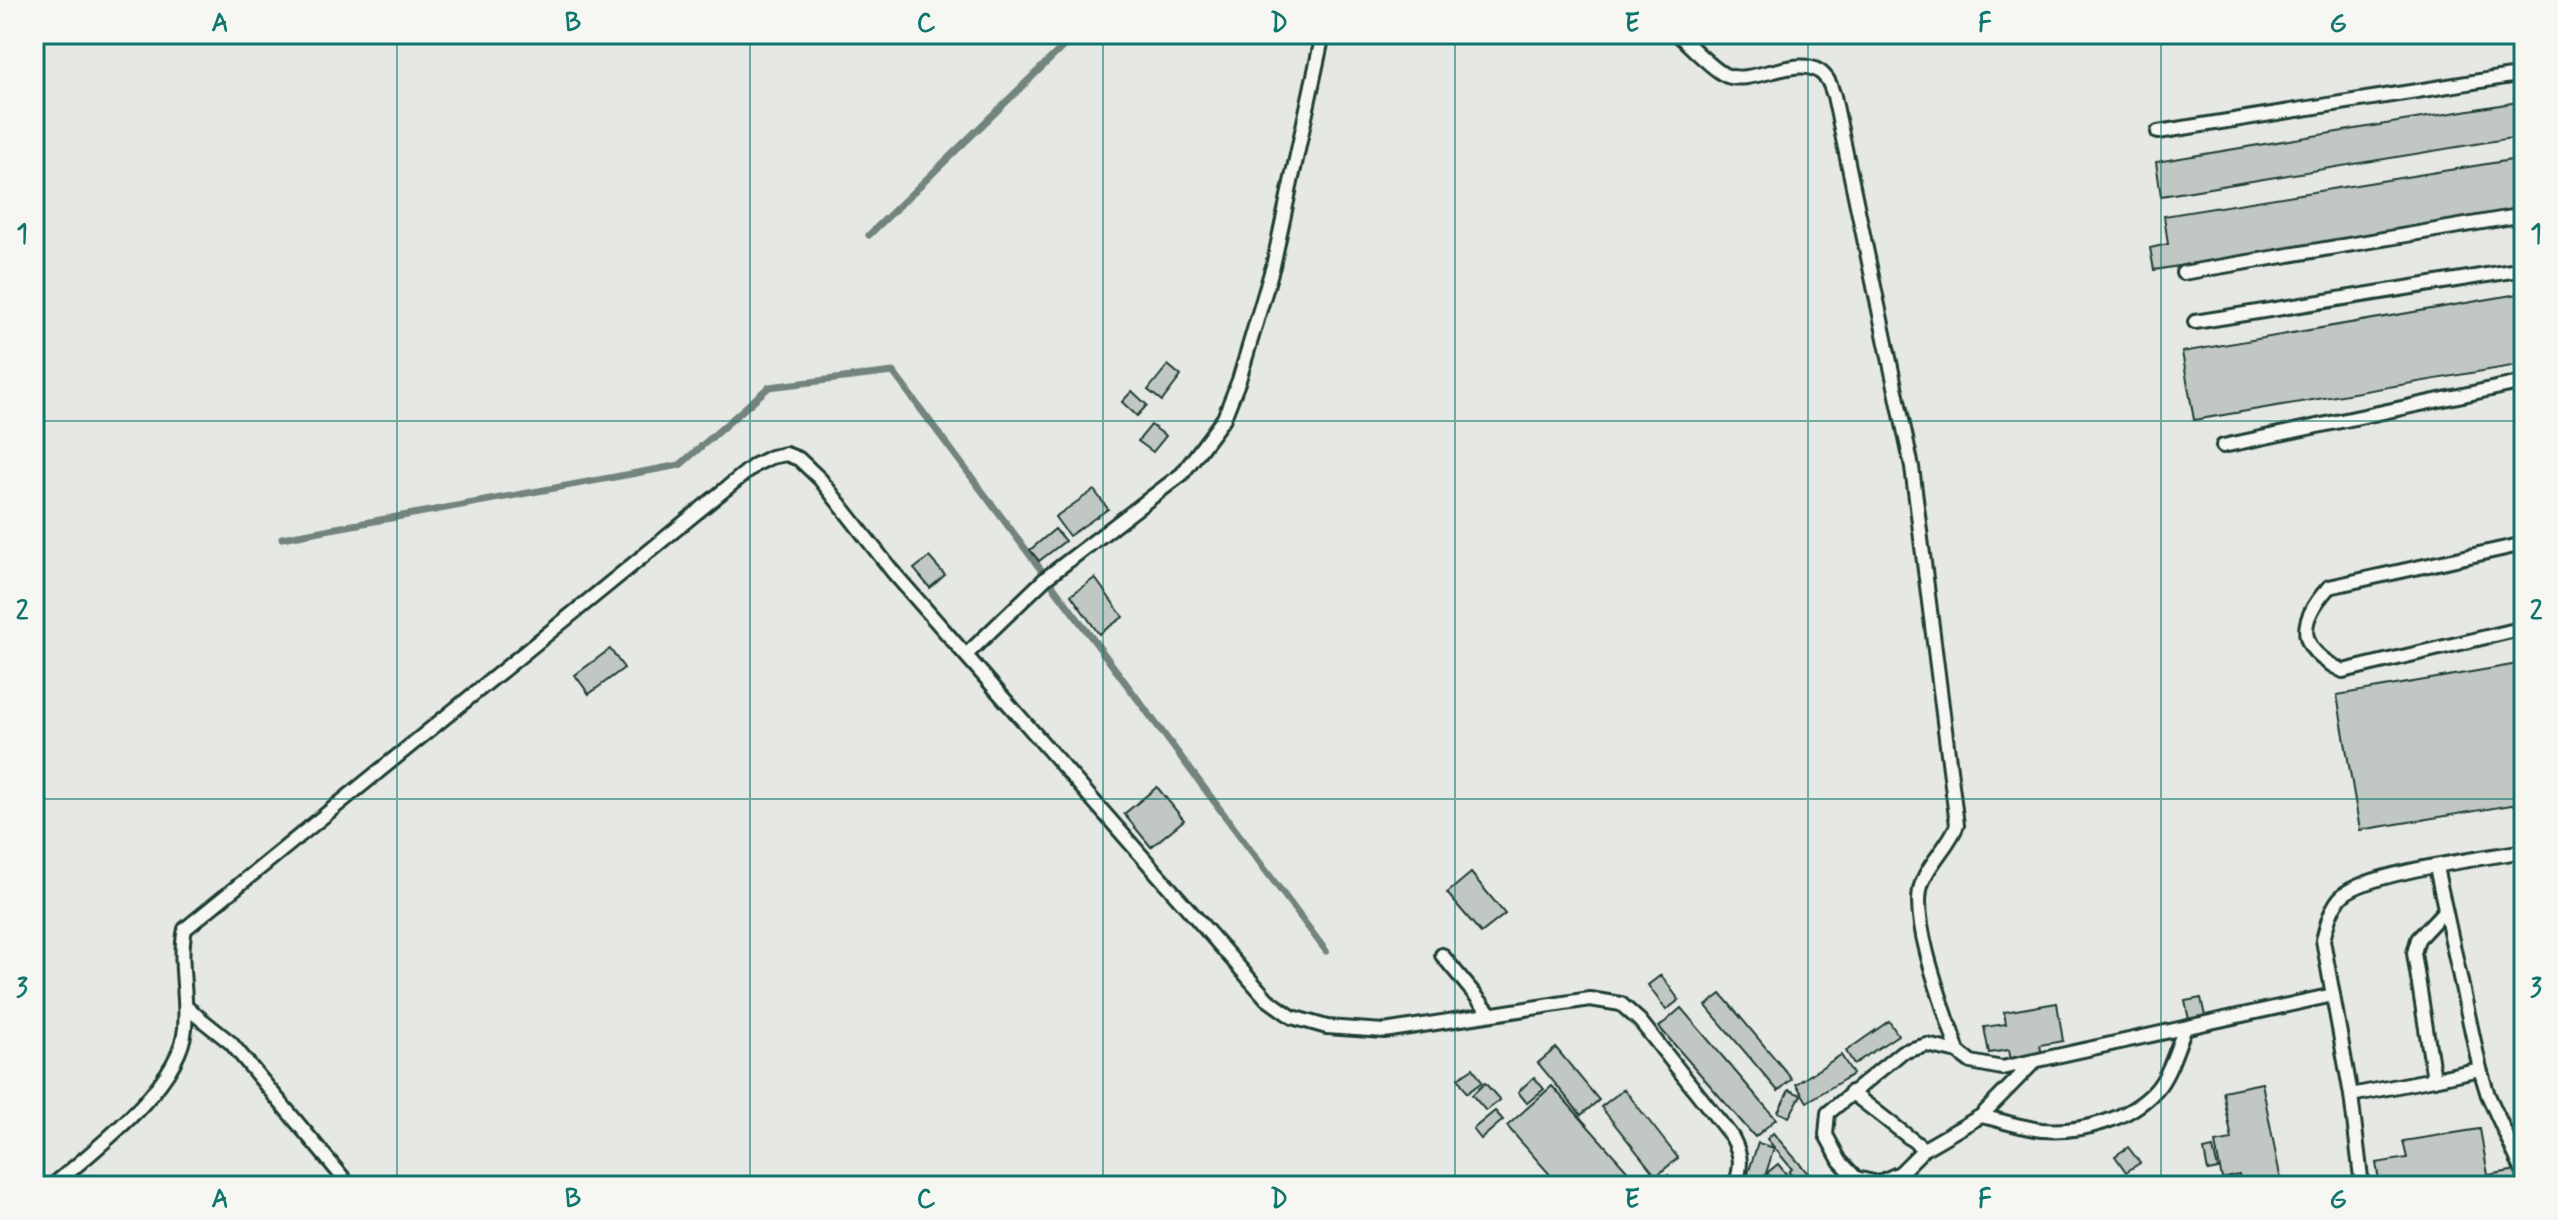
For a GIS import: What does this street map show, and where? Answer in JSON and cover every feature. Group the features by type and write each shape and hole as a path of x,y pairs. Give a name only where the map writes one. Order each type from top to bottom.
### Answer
{"lane":[{"path":"966,655 1046,578 1182,474 1224,418 1239,380 1273,266 1323,34"},
{"path":"1677,34 1725,75 1741,78 1784,68 1812,68 1827,77 1834,96 1912,467 1957,825 1920,889 1921,915 1928,958 1958,1052"},
{"path":"2158,132 2524,74"},
{"path":"2183,273 2524,215"},
{"path":"2195,322 2524,269"},
{"path":"2223,446 2524,382"},
{"path":"52,1186 117,1131 156,1090 177,1058 185,1032 181,946 185,929 755,465 786,454 799,459 820,479 893,572 1267,999 1292,1017 1327,1027 1384,1031 1590,999 1621,1004 1640,1021 1732,1137 1740,1153 1741,1168 1735,1186"},
{"path":"2524,544 2329,587 2316,602 2305,624 2309,648 2324,662 2343,671 2524,628"},
{"path":"2362,1186 2351,1095 2323,940 2329,917 2343,895 2365,883 2524,851"},
{"path":"2436,867 2480,1069 2488,1095 2524,1174"},
{"path":"2434,1079 2414,953 2418,939 2445,910"},
{"path":"1442,955 1490,1013"},
{"path":"2035,1061 1981,1116 1924,1149 1900,1173 1878,1183 1856,1178 1840,1161 1826,1135 1828,1113 1851,1092 1902,1052 1927,1045 1958,1052 1971,1062 2002,1068 2333,995"},
{"path":"186,1007 231,1043 350,1186"},
{"path":"1981,1116 2040,1130 2114,1120 2158,1088 2185,1028"},
{"path":"2351,1095 2480,1069"},
{"path":"1851,1092 1924,1149"}],"shaded area":[{"path":"34,34 2524,34 2524,1186 34,1186"}],"building":[{"path":"2524,101 2524,136 2161,196 2156,162"},
{"path":"2524,158 2524,210 2154,270 2150,248 2168,244 2164,216"},
{"path":"2524,293 2524,364 2194,420 2182,352"},
{"path":"1168,365 1181,376 1162,401 1148,390"},
{"path":"1132,391 1147,405 1137,416 1122,402"},
{"path":"1151,425 1166,436 1153,452 1138,441"},
{"path":"1094,490 1108,509 1069,536 1055,517"},
{"path":"1055,529 1065,541 1039,561 1030,550"},
{"path":"929,557 945,575 930,588 914,569"},
{"path":"1095,578 1123,617 1099,634 1071,595"},
{"path":"610,649 624,668 589,694 575,675"},
{"path":"2524,663 2524,803 2360,830 2337,695"},
{"path":"1157,787 1184,820 1151,847 1124,814"},
{"path":"1471,873 1505,914 1481,933 1447,893"},
{"path":"1661,975 1679,1000 1666,1010 1648,985"},
{"path":"1721,994 1792,1079 1778,1091 1706,1006"},
{"path":"2201,998 2205,1016 2189,1020 2185,1001"},
{"path":"2057,1003 2063,1041 2040,1045 2042,1056 2011,1061 2009,1050 1989,1053 1984,1027 2006,1024 2004,1012"},
{"path":"1681,1008 1776,1119 1755,1137 1659,1027"},
{"path":"1889,1021 1898,1035 1854,1064 1846,1051"},
{"path":"1556,1048 1599,1100 1581,1115 1538,1063"},
{"path":"1841,1055 1853,1074 1807,1102 1796,1084"},
{"path":"1473,1068 1482,1082 1467,1093 1458,1078"},
{"path":"1534,1077 1544,1089 1527,1103 1518,1092"},
{"path":"1485,1083 1500,1100 1486,1111 1472,1095"},
{"path":"2262,1083 2282,1186 2241,1186 2239,1175 2222,1179 2215,1143 2232,1140 2223,1091"},
{"path":"1552,1086 1641,1186 1560,1186 1507,1126"},
{"path":"1624,1089 1678,1158 1656,1176 1601,1107"},
{"path":"1789,1090 1801,1095 1789,1117 1778,1112"},
{"path":"1495,1111 1503,1120 1481,1139 1473,1129"},
{"path":"2480,1129 2488,1175 2517,1170 2519,1186 2380,1186 2376,1163 2407,1158 2403,1141"},
{"path":"1773,1133 1819,1186 1800,1186 1789,1172 1792,1169 1767,1139"},
{"path":"1758,1143 1774,1148 1762,1186 1744,1186"},
{"path":"2128,1147 2140,1163 2126,1172 2115,1156"},
{"path":"2213,1148 2218,1169 2208,1171 2204,1150"},
{"path":"1778,1164 1796,1186 1778,1186 1767,1173"},
{"path":"1668,1175 1673,1186 1654,1186"}],"waterway":[{"path":"869,235 1076,34"},
{"path":"282,538 680,465 769,387 893,372 1326,951"}]}
